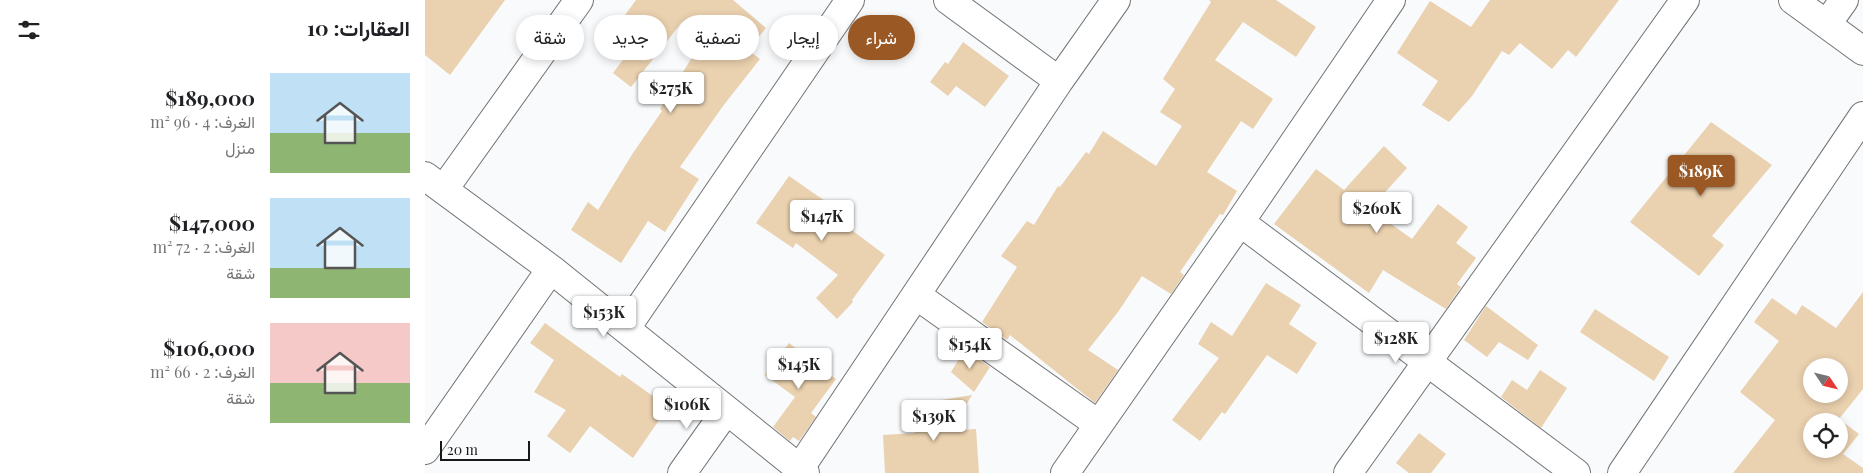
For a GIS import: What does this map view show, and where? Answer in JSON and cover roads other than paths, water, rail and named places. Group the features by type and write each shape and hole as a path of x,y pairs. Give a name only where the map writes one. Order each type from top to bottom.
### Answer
{"main road":[{"path":"579,0 434,183 551,269 803,471 916,296 1059,81 1116,0"},
{"path":"626,328 850,0"},
{"path":"948,0 1059,81"},
{"path":"1065,473 1240,222 1391,0"},
{"path":"1347,473 1685,0"},
{"path":"1793,0 1863,51"},
{"path":"1827,24 1844,0"},
{"path":"1622,473 1863,116"},
{"path":"1240,222 1576,473"},
{"path":"425,450 551,269"},
{"path":"916,296 1098,424"},
{"path":"682,473 726,411"}]}
